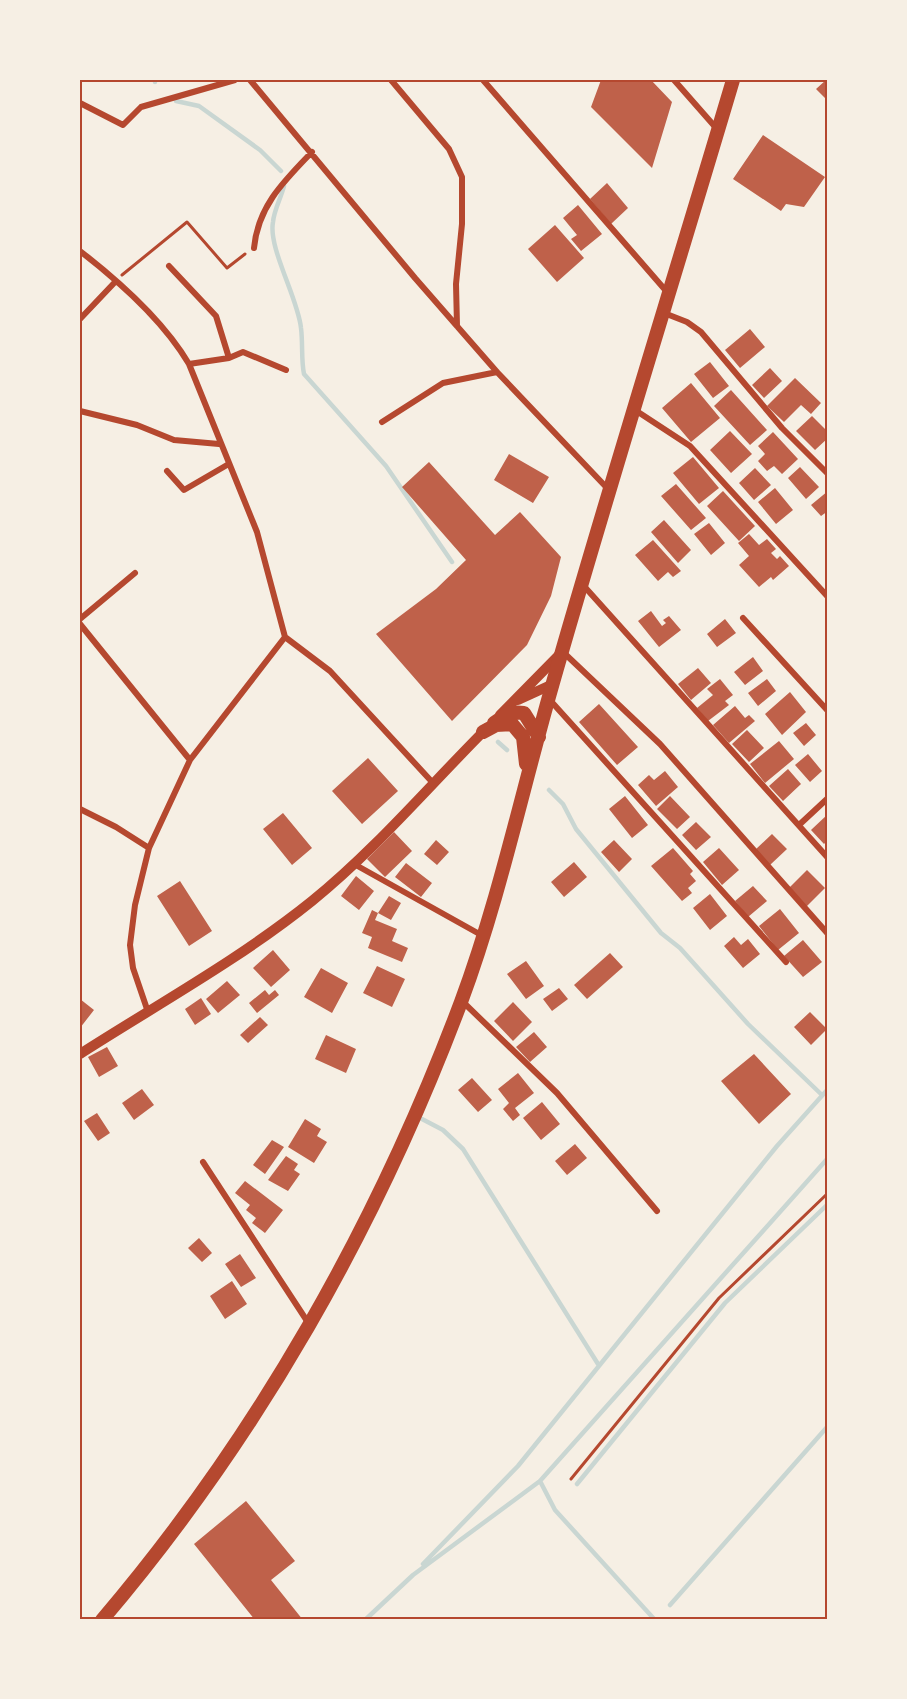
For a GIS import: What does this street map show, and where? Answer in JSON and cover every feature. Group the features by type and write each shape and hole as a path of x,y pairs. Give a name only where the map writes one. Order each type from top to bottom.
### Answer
{"main road":[{"path":"102,1620 199,1495 274,1385 309,1325 397,1155 462,1000 483,936 553,684 733,80"},
{"path":"483,732 503,716 516,712 527,716 538,737"},
{"path":"483,732 504,722 518,729 527,752 524,787"}],"street":[{"path":"80,104 123,125 141,107 235,80"},
{"path":"250,80 496,372 610,492"},
{"path":"391,80 449,149 462,177 462,224 456,284 457,326"},
{"path":"483,80 669,294"},
{"path":"674,80 718,129"},
{"path":"254,248 256,230 262,212 284,181 312,152"},
{"path":"80,251 116,281 167,332 189,364 265,555 285,637 330,671 433,783"},
{"path":"169,266 216,316 230,358"},
{"path":"80,319 116,281"},
{"path":"663,312 687,322 701,332 782,429 828,474"},
{"path":"189,364 230,358 243,352 286,370"},
{"path":"382,422 443,383 496,372"},
{"path":"635,410 690,446 828,597"},
{"path":"80,411 137,425 174,440 219,444"},
{"path":"167,471 184,490 228,465"},
{"path":"80,619 135,573"},
{"path":"583,585 828,858"},
{"path":"743,618 828,711"},
{"path":"80,624 190,760"},
{"path":"148,1012 133,968 130,945 135,905 149,848 190,760 285,637"},
{"path":"80,1054 284,922 354,864 563,651 660,744 828,934"},
{"path":"512,703 553,684"},
{"path":"549,699 786,962"},
{"path":"799,825 828,798"},
{"path":"80,809 116,826 149,848"},
{"path":"354,864 483,936"},
{"path":"462,1000 557,1093 657,1211"},
{"path":"203,1162 309,1325"}],"path":[{"path":"116,281 187,222 227,268 254,248"},
{"path":"571,1479 719,1298 828,1193"}],"building":[{"path":"601,80 651,80 672,102 652,168 591,107"},
{"path":"828,80 828,101 816,89"},
{"path":"763,135 825,177 804,207 786,204 781,211 733,179"},
{"path":"607,183 628,208 611,224 590,199"},
{"path":"578,205 602,234 581,251 571,239 577,235 563,218"},
{"path":"555,225 584,258 557,282 528,249"},
{"path":"750,329 765,347 740,368 725,350"},
{"path":"710,362 729,386 713,398 694,374"},
{"path":"770,368 782,381 764,398 752,385"},
{"path":"795,378 821,403 811,414 801,405 784,422 767,406"},
{"path":"691,383 720,418 691,442 662,408"},
{"path":"731,390 767,430 750,445 714,406"},
{"path":"812,416 828,432 828,438 815,450 796,431"},
{"path":"730,431 752,454 731,473 710,450"},
{"path":"773,432 798,459 782,474 774,466 767,471 758,461 765,454 758,446"},
{"path":"509,454 549,477 533,503 494,480"},
{"path":"693,457 719,488 699,504 673,473"},
{"path":"429,462 495,535 520,512 561,557 551,596 527,645 452,721 376,634 436,589 466,560 402,487"},
{"path":"800,467 819,487 806,499 788,478"},
{"path":"755,468 771,485 754,500 739,483"},
{"path":"676,484 706,518 691,530 661,496"},
{"path":"775,488 793,510 776,524 758,502"},
{"path":"723,491 755,526 739,541 707,506"},
{"path":"828,491 828,511 821,516 811,505"},
{"path":"664,520 691,550 678,563 651,532"},
{"path":"709,523 725,543 711,555 694,534"},
{"path":"749,534 759,545 767,539 776,549 771,553 777,559 780,556 789,566 773,580 771,577 759,587 739,565 749,556 738,543"},
{"path":"653,540 681,571 673,577 668,572 658,581 635,555"},
{"path":"651,611 662,626 666,623 663,620 669,616 681,630 659,647 638,621"},
{"path":"725,619 736,633 717,647 707,634"},
{"path":"753,657 763,671 745,685 734,672"},
{"path":"698,668 711,683 691,700 678,684"},
{"path":"720,679 733,695 725,701 729,705 708,721 697,708 713,695 707,689"},
{"path":"767,679 776,691 758,706 748,693"},
{"path":"790,692 806,712 782,735 765,714"},
{"path":"599,704 638,747 617,765 579,722"},
{"path":"735,706 745,718 749,715 755,721 729,743 713,725"},
{"path":"806,723 816,735 804,746 793,733"},
{"path":"747,730 764,748 749,762 732,744"},
{"path":"779,741 794,759 765,783 750,764"},
{"path":"808,754 822,771 810,782 795,765"},
{"path":"368,758 398,791 362,824 332,791"},
{"path":"788,769 801,784 783,801 769,786"},
{"path":"665,771 678,787 656,806 638,785 649,775 654,780"},
{"path":"625,796 648,825 632,838 609,809"},
{"path":"670,796 690,817 677,829 657,809"},
{"path":"283,813 312,848 292,865 263,829"},
{"path":"828,814 828,840 824,844 811,830"},
{"path":"696,822 711,837 696,850 682,835"},
{"path":"394,832 412,851 385,877 367,859"},
{"path":"772,834 787,849 770,865 755,850"},
{"path":"436,840 449,852 437,865 424,854"},
{"path":"614,840 632,859 619,872 601,852"},
{"path":"673,848 693,871 690,874 696,881 688,888 692,893 682,901 651,866"},
{"path":"719,848 739,870 722,885 703,862"},
{"path":"574,862 587,877 564,897 551,882"},
{"path":"406,863 432,883 421,897 395,877"},
{"path":"807,870 825,888 806,907 788,889"},
{"path":"356,876 374,891 359,910 341,896"},
{"path":"180,881 212,931 189,946 157,896"},
{"path":"753,886 767,901 748,917 735,901"},
{"path":"710,894 727,916 710,930 693,908"},
{"path":"389,896 401,903 391,920 378,913"},
{"path":"780,909 799,933 778,950 759,926"},
{"path":"372,910 378,913 375,920 397,929 392,941 408,948 402,962 368,948 372,937 362,933"},
{"path":"734,937 741,945 748,939 760,954 743,968 724,946"},
{"path":"803,940 822,962 803,977 784,956"},
{"path":"273,950 290,970 271,987 253,968"},
{"path":"610,953 623,967 587,999 574,985"},
{"path":"526,961 544,986 526,999 507,974"},
{"path":"377,966 405,979 392,1007 363,993"},
{"path":"321,968 348,983 332,1013 304,997"},
{"path":"227,981 240,995 218,1013 206,999"},
{"path":"559,988 568,999 552,1011 543,999"},
{"path":"265,990 269,995 275,990 279,995 257,1013 249,1003"},
{"path":"201,998 211,1014 195,1025 185,1009"},
{"path":"80,999 94,1010 80,1028"},
{"path":"513,1002 532,1022 513,1041 494,1021"},
{"path":"810,1012 827,1029 811,1045 794,1027"},
{"path":"260,1017 268,1025 248,1043 240,1035"},
{"path":"534,1032 547,1047 530,1062 516,1047"},
{"path":"326,1035 356,1049 346,1073 315,1059"},
{"path":"107,1047 118,1066 99,1077 88,1057"},
{"path":"754,1054 791,1094 759,1124 721,1081"},
{"path":"518,1073 534,1093 515,1108 520,1115 513,1121 503,1109 509,1103 498,1089"},
{"path":"472,1078 492,1100 478,1112 458,1090"},
{"path":"142,1089 154,1105 134,1120 122,1103"},
{"path":"542,1102 560,1124 541,1140 523,1118"},
{"path":"97,1113 110,1133 98,1141 84,1121"},
{"path":"305,1119 321,1129 317,1136 327,1142 314,1163 288,1147"},
{"path":"272,1140 284,1147 265,1174 253,1165"},
{"path":"575,1144 587,1158 567,1175 555,1161"},
{"path":"286,1156 298,1164 294,1170 300,1174 288,1191 268,1180"},
{"path":"245,1181 283,1210 265,1233 252,1223 256,1218 246,1210 250,1205 235,1193"},
{"path":"199,1238 212,1253 202,1262 188,1248"},
{"path":"240,1254 256,1278 241,1287 225,1264"},
{"path":"232,1281 247,1304 225,1319 210,1296"},
{"path":"246,1501 295,1561 271,1580 303,1620 255,1620 194,1544"}],"waterway":[{"path":"176,101 199,106 260,150 281,171"},
{"path":"284,186 275,213 273,233 279,259 299,316 304,374 386,466 452,562"},
{"path":"498,742 507,750"},
{"path":"549,790 563,804 576,829 661,933 680,948 748,1024 822,1095"},
{"path":"423,1564 518,1466 777,1146 828,1089"},
{"path":"422,1119 443,1130 463,1149 598,1364"},
{"path":"365,1620 413,1575 540,1481 828,1158"},
{"path":"577,1484 725,1303 828,1204"},
{"path":"670,1605 828,1426"},
{"path":"540,1481 555,1510 655,1620"}]}
